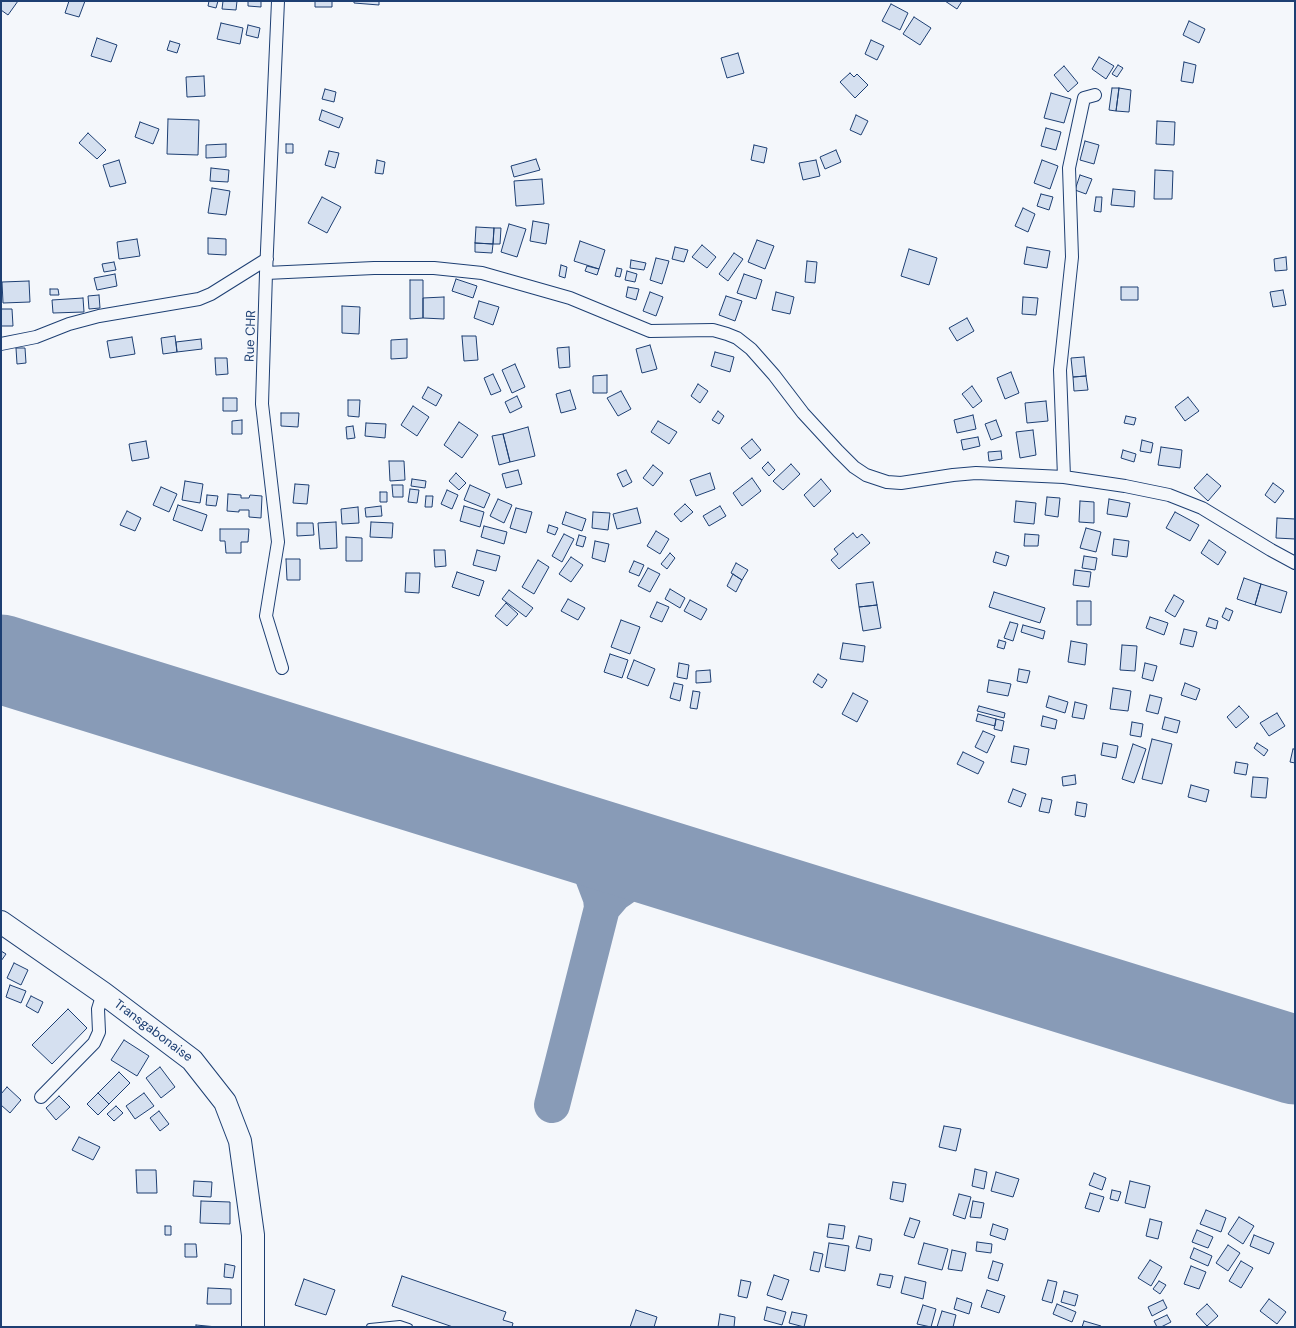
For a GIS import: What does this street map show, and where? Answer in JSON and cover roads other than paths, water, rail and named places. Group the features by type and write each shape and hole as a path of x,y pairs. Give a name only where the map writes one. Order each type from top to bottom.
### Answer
{"highway":[{"name":"Transgabonaise","path":"1,922 103,993 192,1060 225,1102 240,1141 253,1235 254,1327"}],"street":[{"name":"Rue CHR","path":"278,1 266,273 262,404 278,542 266,616 282,668"},
{"path":"1064,477 1060,370 1072,257 1069,168 1084,98 1095,96"},
{"path":"1,344 36,338 69,324 99,316 199,299 217,291 267,259"},
{"path":"266,273 374,268 434,268 482,273 570,298 650,331 713,330 737,338 751,349 774,375 803,413 854,467 866,475 887,482 901,483 953,475 976,474 1064,477 1125,486 1169,495 1202,508 1295,563"},
{"path":"41,1097 94,1043 99,1032 98,1010 103,993"}],"lane":[{"path":"370,1327 400,1324 409,1327"}]}
